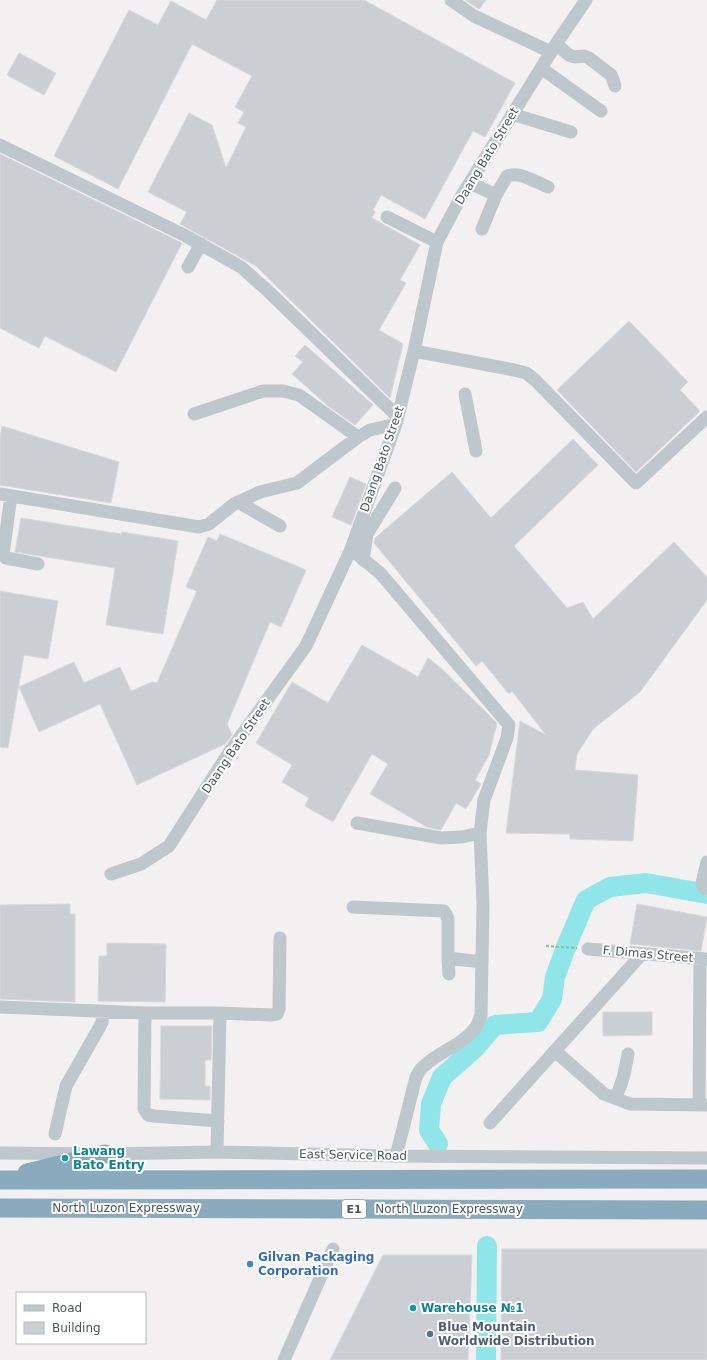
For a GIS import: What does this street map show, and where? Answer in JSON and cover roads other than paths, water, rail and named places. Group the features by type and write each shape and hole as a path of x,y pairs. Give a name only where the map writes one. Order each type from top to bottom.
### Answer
{"highway":[{"path":"0,1180 105,1154"},
{"path":"0,1180 707,1179"},
{"name":"North Luzon Expressway","path":"0,1208 707,1210"}],"street":[{"path":"451,0 474,16 569,55 575,57 584,56 589,58 610,75 614,80 614,86"},
{"name":"Daang Bato Street","path":"111,874 141,864 169,846 230,751 306,646 351,550 397,421 414,351 437,242 470,183 512,114 586,0"},
{"path":"541,68 600,111"},
{"path":"512,114 571,132"},
{"path":"0,144 184,235 241,267 263,286 397,421 370,430 358,437 297,483 260,492 234,504 209,524 199,527 5,495 3,554 6,558 38,564"},
{"path":"482,229 496,195 507,176 512,174 520,175 548,187"},
{"path":"470,183 496,195"},
{"path":"387,216 437,242"},
{"path":"188,267 201,244"},
{"path":"414,351 514,370 526,374 535,380 636,483 707,417"},
{"path":"194,414 263,391 283,391 299,395 358,437"},
{"path":"465,394 476,451"},
{"path":"363,560 367,534 395,488"},
{"path":"238,502 280,526"},
{"path":"351,550 381,574 508,722 510,728 484,800 480,833 483,904 481,1016 477,1027 464,1039 451,1049 436,1056 422,1067 416,1077 396,1156"},
{"path":"357,823 441,838 462,837 480,833"},
{"path":"707,862 702,883 704,888 707,889"},
{"path":"353,907 444,911 448,919 449,974"},
{"path":"0,1007 145,1013 277,1014 279,1009 280,938"},
{"name":"F. Dimas Street","path":"588,949 703,959"},
{"path":"490,1123 642,954"},
{"path":"448,958 482,962"},
{"path":"554,1051 604,1094 630,1104 703,1105 703,959"},
{"path":"55,1134 66,1086 102,1022 103,1011"},
{"path":"145,1013 144,1109 148,1115 218,1121"},
{"path":"217,1152 220,1013"},
{"path":"615,1098 623,1080 628,1054"},
{"name":"East Service Road","path":"0,1154 217,1152 396,1156 707,1158"},
{"path":"284,1360 333,1249"}],"waterway":[{"path":"438,1144 429,1130 431,1104 442,1077 474,1049 495,1025 538,1022 552,999 555,977 586,900 610,887 646,883 707,894"},
{"path":"486,1360 487,1246"}],"place":[{"name":"Lawang Bato Entry","path":"65,1158"},
{"name":"Gilvan Packaging Corporation","path":"250,1264"},
{"name":"Warehouse №1","path":"413,1308"},
{"name":"Blue Mountain Worldwide Distribution","path":"430,1334"}]}
